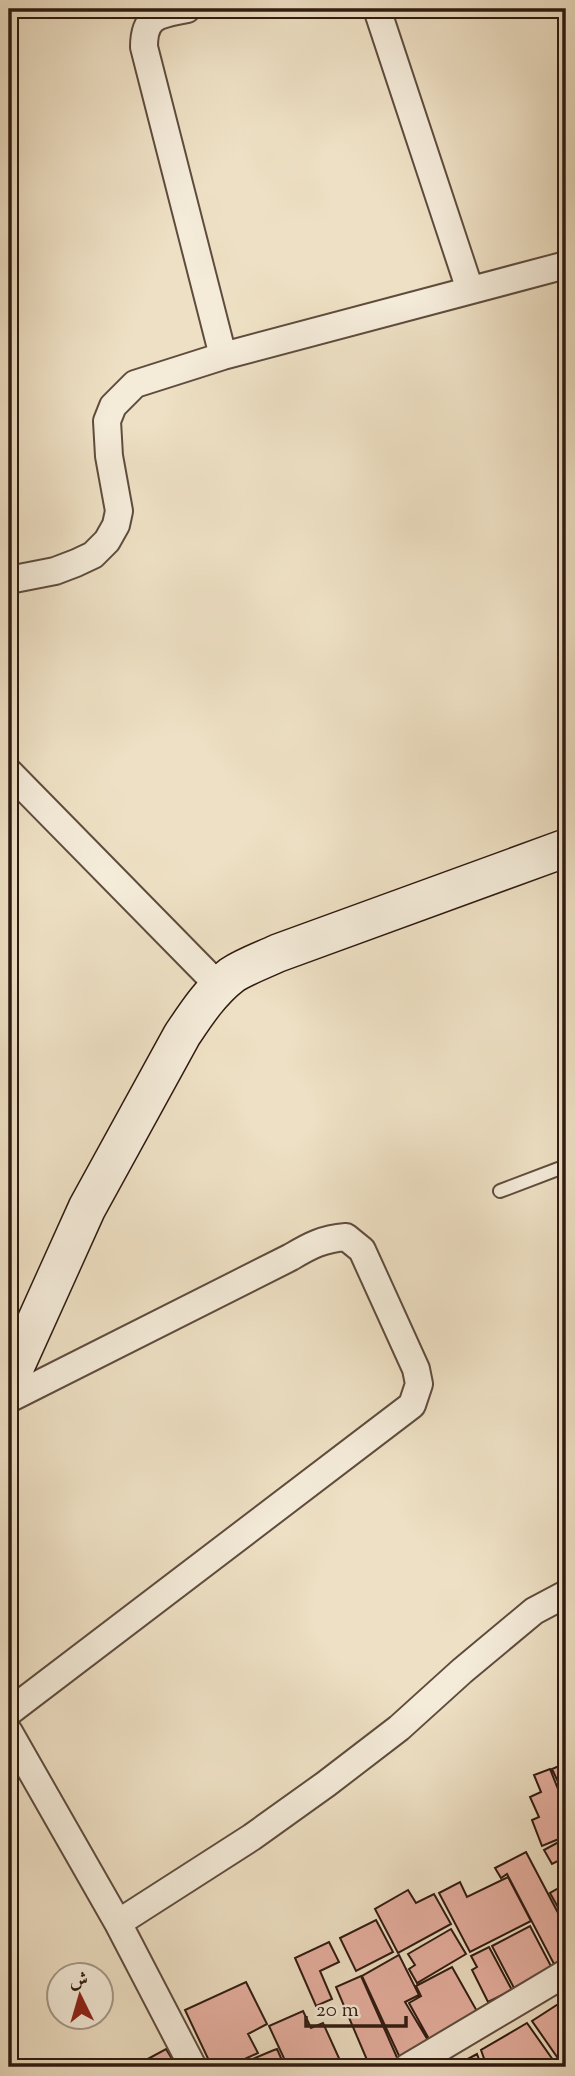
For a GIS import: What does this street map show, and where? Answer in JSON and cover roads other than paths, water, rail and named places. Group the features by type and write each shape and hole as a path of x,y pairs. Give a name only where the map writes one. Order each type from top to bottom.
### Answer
{"street":[{"path":"187,9 160,15 149,21 144,47 223,356"},
{"path":"376,9 470,290"},
{"path":"9,580 76,563 93,555 107,541 116,525 119,511 109,456 107,421 113,406 135,384 223,356 566,265"},
{"path":"9,772 220,987"},
{"path":"9,1381 87,1208 182,1035 199,1009 220,987 233,975 278,953 566,848"},
{"path":"9,1399 309,1246 327,1238 346,1237 362,1250 409,1352 419,1384 412,1405 9,1712"},
{"path":"118,1923 252,1837 326,1784 399,1728 534,1611 566,1594"},
{"path":"9,1732 118,1923 192,2067"},
{"path":"408,2067 566,1973"}],"lane":[{"path":"500,1191 566,1166"}]}
